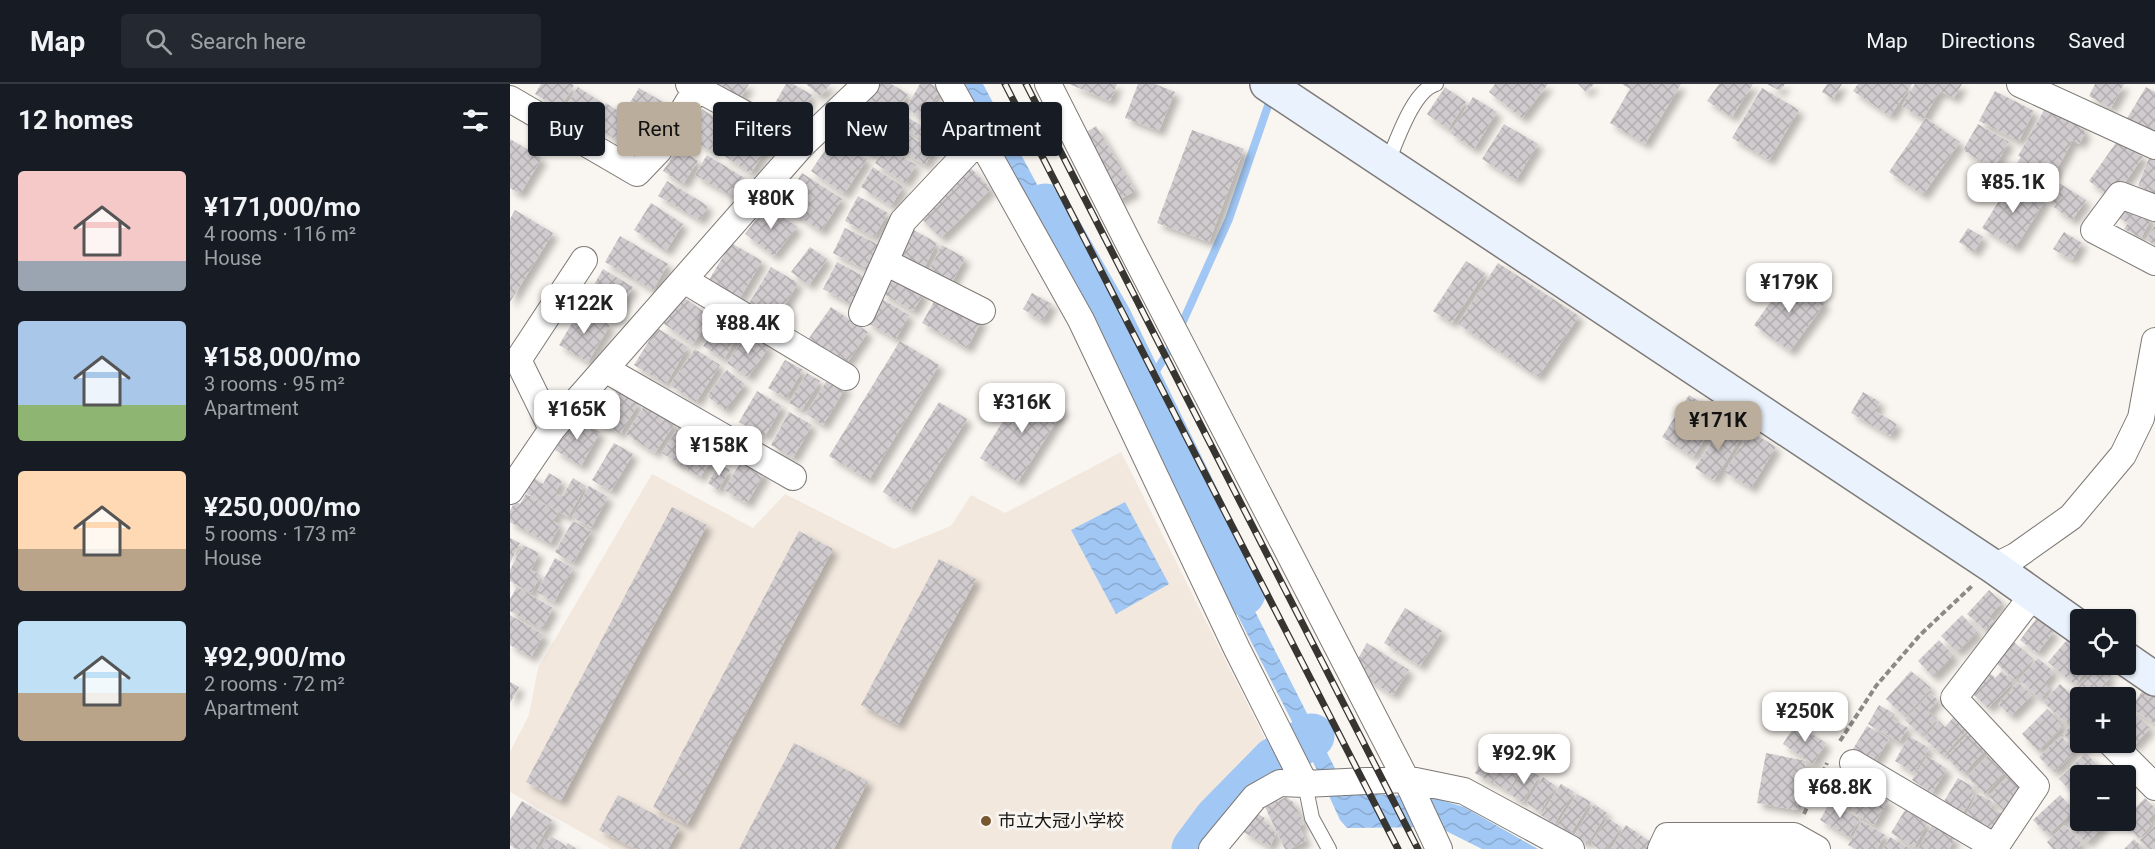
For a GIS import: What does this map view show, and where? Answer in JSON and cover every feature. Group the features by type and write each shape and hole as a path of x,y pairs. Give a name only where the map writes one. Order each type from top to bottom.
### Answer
{"street":[{"path":"813,135 866,84"},
{"path":"949,84 960,102"},
{"path":"1048,84 1409,785 1439,849"},
{"path":"1267,84 1994,567 2070,621"},
{"path":"2020,84 2155,146"},
{"path":"510,99 637,173 659,150 693,86 722,102"},
{"path":"510,490 552,429 793,156"},
{"path":"862,313 903,221 964,156"},
{"path":"991,156 1081,320 1237,649 1288,751 1313,784"},
{"path":"2155,208 2120,195 2094,230 2155,261"},
{"path":"552,429 518,360 584,260"},
{"path":"885,262 982,311"},
{"path":"684,280 846,377"},
{"path":"1994,567 2016,556 2071,518 2123,455 2141,418 2155,341"},
{"path":"605,369 793,477"},
{"path":"1841,754 1995,848 2036,786 1954,698 2033,595"},
{"path":"2136,666 2155,680"},
{"path":"2121,753 2155,787"},
{"path":"1212,849 1256,797 1280,783 1346,782 1464,791 1571,849"},
{"path":"1661,849 1667,836 1794,836 1817,849"}],"lane":[{"path":"1387,164 1409,110 1430,86 1436,84"},
{"path":"1313,784 1312,818 1329,849"}],"path":[{"path":"1794,836 1841,754 1876,686 1920,635 1958,597 1994,567"}],"shaded area":[{"path":"1121,452 1264,737 1265,750 1188,849 611,849 510,792 510,752 529,715 538,668 652,474 753,528 785,494 894,549 951,526 971,495 1005,513"}],"water":[{"path":"965,84 983,84 993,102 974,102"},
{"path":"1002,156 1022,156 1347,792 1434,798 1464,807 1538,849 1482,849 1438,827 1347,828 1340,820 1319,774"},
{"path":"1125,502 1169,584 1116,614 1071,530"}],"building":[{"path":"541,84 574,85 564,102 548,102 535,94"},
{"path":"719,84 749,84 741,97"},
{"path":"786,84 793,84 812,95 808,102 776,102"},
{"path":"806,84 831,84 820,96"},
{"path":"878,84 891,84 908,94 903,102 868,102"},
{"path":"920,84 931,84 940,89 932,102 921,102 921,117 909,110 909,103"},
{"path":"1069,84 1117,84 1110,101"},
{"path":"1138,84 1155,84 1175,92 1159,131 1125,118"},
{"path":"1495,84 1548,84 1522,118 1489,92"},
{"path":"1578,84 1594,84 1586,92"},
{"path":"1622,84 1681,84 1645,144 1610,123 1630,89"},
{"path":"1719,84 1753,84 1732,117 1707,101"},
{"path":"1767,84 1785,84 1780,91"},
{"path":"1827,84 1842,84 1833,99 1822,92"},
{"path":"1858,84 1912,84 1890,116 1853,91"},
{"path":"1915,84 1962,84 1954,98 1940,91 1923,119 1902,106"},
{"path":"2095,84 2124,84 2111,108 2089,96"},
{"path":"578,87 600,102 568,102"},
{"path":"1445,87 1466,102 1448,129 1427,114"},
{"path":"2146,87 2155,92 2155,135 2123,125"},
{"path":"639,88 663,102 630,102"},
{"path":"1762,88 1799,110 1769,160 1732,138"},
{"path":"1995,91 2034,111 2019,141 1979,121"},
{"path":"1473,97 1497,112 1474,149 1450,133"},
{"path":"606,103 617,110 617,140 605,132"},
{"path":"2047,105 2082,125 2080,128 2086,132 2079,144 2073,140 2053,176 2041,169 2030,187 2010,175 2021,157 2018,156"},
{"path":"702,109 713,116 713,148 711,151 701,145"},
{"path":"909,118 921,125 921,139 909,132"},
{"path":"1926,118 1960,142 1923,195 1889,172"},
{"path":"1504,124 1538,144 1516,180 1482,159"},
{"path":"1978,124 2009,142 1993,169 1963,150"},
{"path":"1096,126 1135,191 1117,201 1079,137"},
{"path":"1192,130 1244,149 1209,242 1157,223"},
{"path":"909,135 921,142 921,156 930,156 925,165 909,155"},
{"path":"510,139 528,150 528,156 542,158 520,194 510,188"},
{"path":"2118,140 2143,157 2113,199 2089,181"},
{"path":"825,150 825,156 862,156 867,159 844,194 811,171"},
{"path":"707,155 746,179 735,198 695,175"},
{"path":"673,156 690,156 698,161 683,184 663,171"},
{"path":"725,156 762,156 751,173"},
{"path":"880,156 902,156 916,165 905,183 875,163"},
{"path":"2149,158 2155,160 2155,194 2138,186"},
{"path":"969,166 991,189 941,238 919,216"},
{"path":"873,167 903,187 891,206 861,187"},
{"path":"802,173 842,199 821,231 781,205"},
{"path":"2040,176 2053,184 2047,193 2035,185"},
{"path":"2012,180 2045,201 2015,248 1982,228"},
{"path":"667,181 708,206 700,220 658,196"},
{"path":"2056,181 2086,200 2072,220 2054,207 2056,204 2045,197"},
{"path":"858,196 888,213 874,237 845,221"},
{"path":"651,203 683,224 666,251 634,230"},
{"path":"2118,204 2152,217 2141,238 2124,229 2128,223 2114,211"},
{"path":"767,205 797,227 774,256 745,234"},
{"path":"515,210 553,233 510,302 510,219"},
{"path":"2155,225 2155,245 2146,240"},
{"path":"845,228 881,246 868,271 833,253"},
{"path":"1968,228 1983,237 1974,252 1959,242"},
{"path":"912,229 937,243 923,270 897,257"},
{"path":"2064,232 2082,243 2072,260 2053,249"},
{"path":"620,236 668,264 653,290 605,262"},
{"path":"731,243 762,261 740,298 709,280"},
{"path":"942,245 965,258 951,284 928,272"},
{"path":"810,247 827,259 809,285 791,272"},
{"path":"1466,261 1485,273 1452,323 1433,311"},
{"path":"837,262 865,277 851,304 823,289"},
{"path":"1498,263 1579,316 1538,377 1458,324"},
{"path":"771,267 798,283 775,321 748,305"},
{"path":"603,269 633,287 614,320 584,302"},
{"path":"891,273 924,293 913,311 881,292"},
{"path":"1789,276 1825,303 1790,351 1754,325"},
{"path":"1032,293 1052,304 1042,321 1023,309"},
{"path":"682,296 711,317 693,344 663,323"},
{"path":"937,296 982,320 967,348 922,323"},
{"path":"880,298 909,315 896,339 866,322"},
{"path":"831,307 868,332 844,367 807,341"},
{"path":"581,308 610,325 588,362 559,345"},
{"path":"724,312 745,325 724,359 703,346"},
{"path":"657,328 688,347 666,384 634,365"},
{"path":"748,332 769,347 748,377 727,363"},
{"path":"900,341 939,365 869,480 829,456"},
{"path":"695,349 720,365 696,402 670,385"},
{"path":"785,360 803,370 786,398 768,388"},
{"path":"727,370 745,384 725,410 707,396"},
{"path":"807,373 820,381 802,410 789,403"},
{"path":"829,377 846,387 823,425 806,414"},
{"path":"1025,386 1064,409 1018,482 980,458"},
{"path":"617,390 639,403 620,434 599,421"},
{"path":"757,391 782,406 765,436 739,422"},
{"path":"1863,392 1880,402 1875,411 1897,424 1890,436 1851,413"},
{"path":"1689,395 1710,408 1701,421 1712,428 1693,457 1662,437"},
{"path":"939,402 967,419 910,510 883,492"},
{"path":"645,405 675,423 655,453 626,434"},
{"path":"789,412 812,425 793,458 771,445"},
{"path":"573,417 600,432 581,466 555,450"},
{"path":"682,421 721,446 700,477 662,453"},
{"path":"1723,424 1742,436 1714,480 1695,468"},
{"path":"1750,431 1776,447 1751,488 1725,472"},
{"path":"614,443 633,454 611,491 592,480"},
{"path":"742,460 765,473 747,503 724,490"},
{"path":"719,464 730,470 718,490 708,483"},
{"path":"549,473 562,481 555,493 562,497 573,478 586,486 568,517 520,489 529,475 543,484"},
{"path":"589,486 608,497 591,528 572,517"},
{"path":"526,494 558,512 553,521 560,525 550,544 510,522 510,511 515,501 520,504"},
{"path":"672,507 707,525 561,801 526,782"},
{"path":"573,521 591,531 573,563 555,552"},
{"path":"799,531 833,549 687,825 653,807"},
{"path":"510,538 520,543 510,563"},
{"path":"523,545 539,553 531,570 541,575 531,593 510,581 510,570"},
{"path":"555,558 573,568 554,602 537,592"},
{"path":"939,559 976,579 898,725 861,705"},
{"path":"517,587 553,608 542,629 510,611 510,599"},
{"path":"1989,590 2002,602 1989,617 1994,621 1985,630 1967,614"},
{"path":"1405,608 1442,631 1420,666 1384,643"},
{"path":"510,615 544,635 531,657 510,645"},
{"path":"1962,615 1978,632 1957,652 1941,636"},
{"path":"2037,618 2054,632 2037,653 2020,640"},
{"path":"1939,640 1954,656 1933,677 1918,661"},
{"path":"2067,640 2070,643 2070,675 2083,675 2075,685 2048,662"},
{"path":"2014,642 2033,659 2015,680 1996,663"},
{"path":"1367,643 1409,670 1393,695 1360,674 1363,669 1355,664"},
{"path":"2038,658 2054,672 2044,683 2050,688 2040,699 2019,679"},
{"path":"1911,671 1931,688 1905,717 1886,699"},
{"path":"2002,671 2013,683 1988,708 1971,692 1990,673 1995,678"},
{"path":"2089,675 2111,676 2102,687 2078,687"},
{"path":"510,682 519,687 510,703"},
{"path":"2018,682 2032,695 2011,716 1998,704"},
{"path":"2060,684 2070,694 2070,716 2065,722 2043,702"},
{"path":"2145,687 2155,693 2155,724 2136,711 2136,700"},
{"path":"1930,693 1938,700 1928,711 1937,719 1922,736 1905,720"},
{"path":"1879,705 1895,714 1892,719 1908,728 1899,742 1868,724"},
{"path":"2047,709 2064,726 2038,751 2022,734"},
{"path":"2136,715 2150,728 2136,744"},
{"path":"1954,717 1968,729 1943,756 1924,738 1939,721 1945,727"},
{"path":"1796,723 1826,743 1813,764 1783,744"},
{"path":"1867,726 1889,739 1875,762 1853,749"},
{"path":"2070,727 2070,741 2063,734"},
{"path":"1971,731 1988,747 1963,774 1946,757"},
{"path":"1909,736 1929,748 1914,773 1895,761"},
{"path":"2061,736 2070,746 2070,753 2074,753 2054,772 2039,757"},
{"path":"794,743 868,781 834,849 739,849"},
{"path":"1491,746 1508,757 1492,783 1475,773"},
{"path":"1992,751 2010,767 1985,794 1967,777"},
{"path":"1766,753 1806,761 1797,810 1757,803"},
{"path":"2086,753 2097,765 2074,765"},
{"path":"1927,756 1947,769 1932,793 1912,780"},
{"path":"1510,757 1523,765 1508,791 1494,783"},
{"path":"1525,768 1539,776 1523,802 1509,794"},
{"path":"2070,768 2070,790 2059,779"},
{"path":"1847,771 1865,782 1850,809 1831,798"},
{"path":"2010,774 2026,790 2005,812 1989,796"},
{"path":"1543,777 1556,786 1540,812 1527,803"},
{"path":"1958,778 1973,787 1970,792 1974,795 1962,814 1943,803"},
{"path":"1561,784 1574,792 1554,824 1541,815"},
{"path":"1865,787 1888,801 1874,825 1851,811"},
{"path":"1577,794 1591,802 1570,834 1557,825"},
{"path":"1977,794 1993,802 1990,807 2003,814 1994,830 1966,815"},
{"path":"618,795 680,828 668,849 635,849 599,830"},
{"path":"2060,795 2070,806 2070,814 2048,835 2033,820"},
{"path":"1286,797 1293,802 1304,824 1299,826 1306,841 1290,849 1285,849 1265,807"},
{"path":"2145,798 2155,808 2155,813 2148,820 2152,824 2139,838 2132,831 2136,831 2136,807"},
{"path":"522,801 552,820 535,849 516,849 510,845 510,820"},
{"path":"1830,802 1860,819 1849,837 1820,820"},
{"path":"1594,804 1607,813 1587,844 1574,836"},
{"path":"1905,810 1928,823 1914,847 1891,833"},
{"path":"1256,813 1265,818 1263,821 1276,833 1270,847 1242,831"},
{"path":"1608,818 1621,827 1606,849 1599,849 1591,843"},
{"path":"1862,821 1885,835 1877,849 1855,849 1848,845"},
{"path":"1626,825 1639,834 1629,849 1611,849"},
{"path":"1932,825 1955,839 1949,849 1918,849"},
{"path":"2064,825 2082,844 2077,849 2053,849 2047,842"},
{"path":"2155,826 2155,849 2149,849 2140,840"},
{"path":"2075,831 2099,831 2086,843"},
{"path":"1640,835 1653,843 1650,849 1631,849"},
{"path":"551,836 566,846 568,843 577,849 540,849 546,839 549,840"},
{"path":"1890,837 1911,849 1883,849"},
{"path":"2134,839 2144,849 2124,849"}],"waterway":[{"path":"1180,328 1229,219 1271,97"},
{"path":"1045,206 1110,320 1243,593"},
{"path":"1145,389 1174,342"},
{"path":"1194,849 1217,818 1274,760 1312,736"}],"railway":[{"path":"1005,84 1398,849"},
{"path":"1026,84 1418,849"}],"place":[{"name":"市立大冠小学校","path":"986,821"}]}
